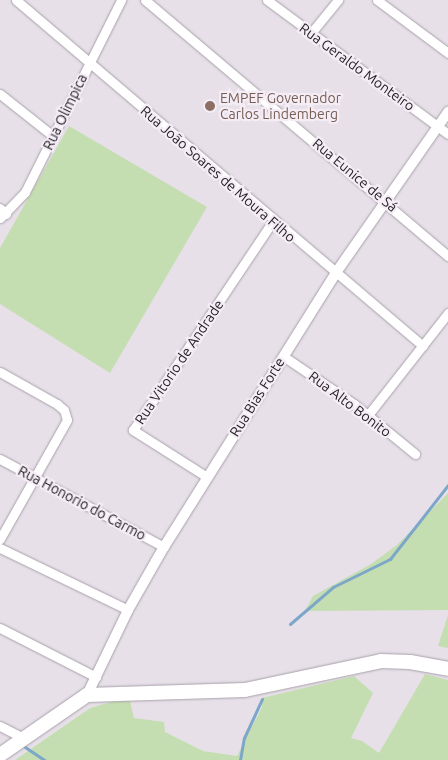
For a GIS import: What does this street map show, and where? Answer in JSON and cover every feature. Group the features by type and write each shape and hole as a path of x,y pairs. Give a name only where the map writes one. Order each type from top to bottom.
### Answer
{"main road":[{"path":"0,755 87,695 245,690 381,661 410,662 448,669"}],"street":[{"name":"Rua João Soares de Moura Filho","path":"16,0 335,274 423,346"},
{"name":"Rua Olimpica","path":"2,214 25,192 121,0"},
{"name":"Rua Eunice de Sá","path":"145,0 386,201 448,256"},
{"name":"Rua Geraldo Monteiro","path":"267,0 448,134"},
{"path":"311,33 338,0"},
{"path":"377,0 448,52"},
{"path":"0,94 52,136"},
{"name":"Rua Bias Forte","path":"87,695 128,610 207,477 335,274 448,112"},
{"name":"Rua Vitorio de Andrade","path":"207,477 133,430 273,221"},
{"path":"368,415 448,313"},
{"name":"Rua Alto Bonito","path":"283,356 368,415 415,454"},
{"path":"0,372 64,410 67,420 0,539"},
{"name":"Rua Honorio do Carmo","path":"0,459 35,476 164,547"},
{"path":"0,548 128,610"},
{"path":"0,628 96,677"},
{"path":"0,726 24,739"}],"green space":[{"path":"69,126 207,207 110,373 0,304 0,248"},
{"path":"448,493 448,610 305,611 313,596 371,564 397,545"},
{"path":"448,615 448,648 438,646"},
{"path":"425,674 448,680 448,760 15,760 90,708 129,697 134,718 164,722 165,732 203,751 237,756 262,707 262,698 354,676 373,693 351,738 362,741 379,753"}],"waterway":[{"path":"290,624 333,587 390,559 448,485"},
{"path":"240,760 244,738 262,699"},
{"path":"22,745 44,760"}],"place":[{"name":"EMPEF Governador Carlos Lindemberg","path":"210,106"}]}
